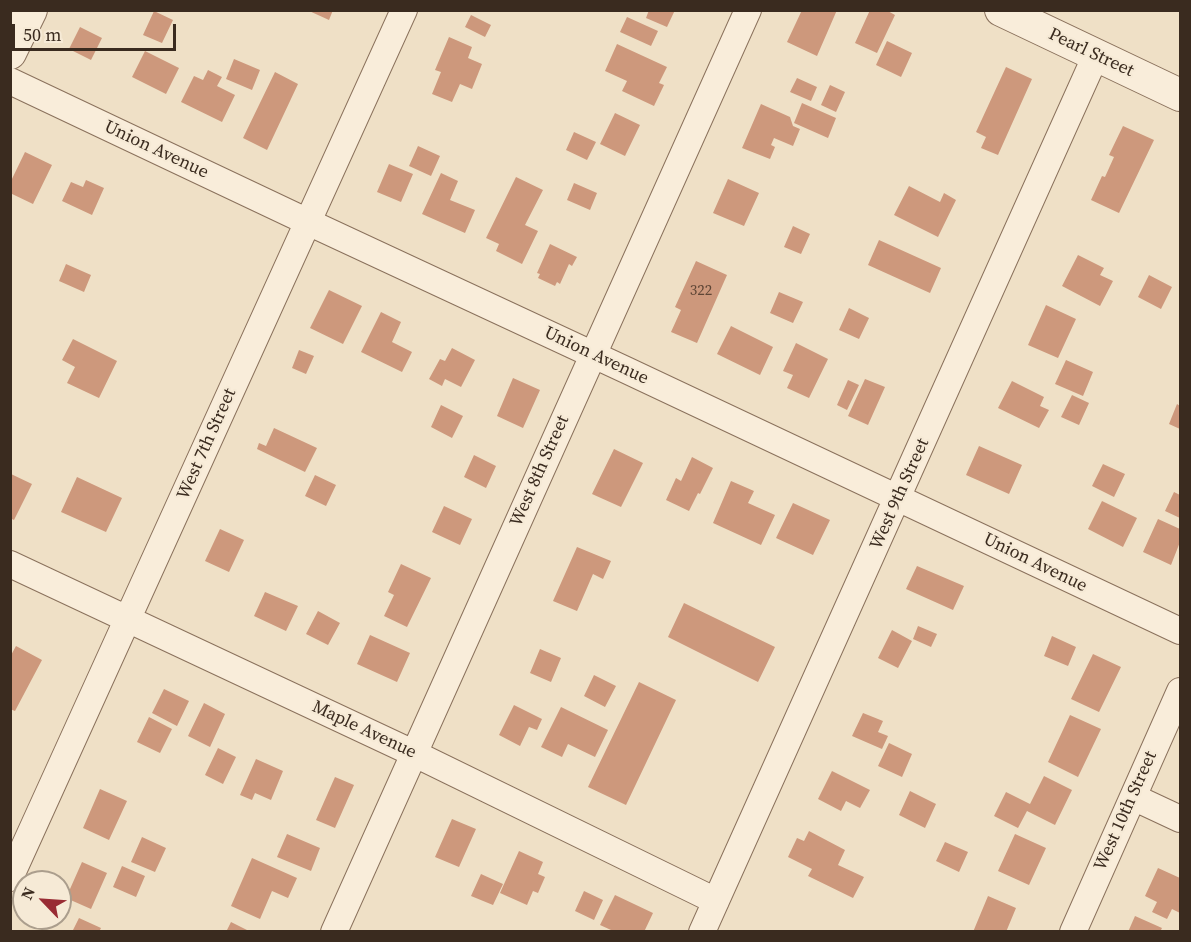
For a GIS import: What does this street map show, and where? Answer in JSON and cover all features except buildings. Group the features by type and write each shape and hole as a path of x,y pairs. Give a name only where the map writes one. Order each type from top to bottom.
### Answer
{"street":[{"path":"10,53 31,10"},
{"name":"West 7th Street","path":"10,878 404,10"},
{"name":"West 8th Street","path":"334,932 748,10"},
{"name":"Pearl Street","path":"1001,10 1180,95"},
{"name":"West 9th Street","path":"702,932 1096,55"},
{"name":"Union Avenue","path":"10,81 1180,631"},
{"name":"Maple Avenue","path":"10,564 413,753 716,901"},
{"name":"West 10th Street","path":"1073,932 1180,691"},
{"path":"1132,797 1180,819"}]}
